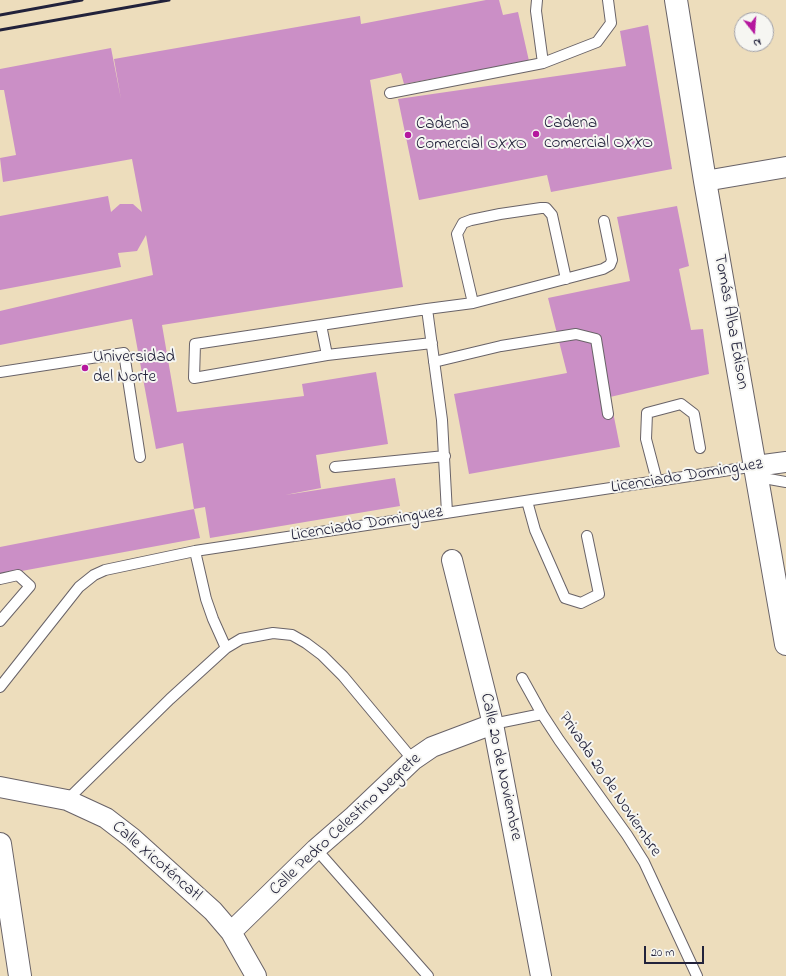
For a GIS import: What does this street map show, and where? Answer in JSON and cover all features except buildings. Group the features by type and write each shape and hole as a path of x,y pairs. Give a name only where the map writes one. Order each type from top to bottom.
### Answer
{"street":[{"name":"Tomás Alba Edison","path":"676,0 705,181 786,644"},
{"path":"705,181 786,167"},
{"name":"Licenciado Dominguez","path":"757,472 786,462"},
{"name":"Calle 20 de Noviembre","path":"452,560 493,724 541,976"},
{"name":"Calle Pedro Celestino Negrete","path":"231,932 316,849 354,816 413,760 432,747 493,724"},
{"name":"Calle Xicoténcatl","path":"0,787 67,800 106,818 132,838 213,911 231,932 256,976"},
{"path":"0,844 20,976"}],"lane":[{"path":"537,0 536,11 543,63"},
{"path":"390,93 543,63 597,42 611,23 608,0"},
{"path":"473,303 458,234 463,223 471,220 500,214 546,208 552,215 566,279"},
{"path":"432,343 327,356 194,378 195,344 473,303 603,270 610,265 612,260 604,221"},
{"path":"427,309 445,456 447,513"},
{"path":"320,325 327,356"},
{"path":"434,362 501,346 576,334 596,339 608,414"},
{"path":"0,372 124,353 140,457"},
{"path":"657,481 646,439 647,413 681,404 694,414 700,448"},
{"path":"335,467 445,456"},
{"path":"757,472 786,482"},
{"name":"Licenciado Dominguez","path":"0,687 79,587 94,575 130,564 195,551 657,481 757,472"},
{"path":"527,501 535,530 565,598 580,603 599,594 587,536"},
{"path":"195,551 212,619 226,648"},
{"path":"0,579 18,575 30,586 0,621"},
{"path":"67,800 170,699 226,648 241,639 273,633 292,635 322,655 343,676 413,760"},
{"name":"Privada 20 de Noviembre","path":"522,678 542,714 644,862 697,976"},
{"path":"493,724 542,714"},
{"path":"316,849 428,976"}],"railway":[{"path":"0,15 82,0"},
{"path":"0,30 169,0"}],"place":[{"name":"Cadena comercial OXXO","path":"536,134"},
{"name":"Cadena Comercial OXXO","path":"408,135"},
{"name":"Universidad del Norte","path":"85,368"}]}
